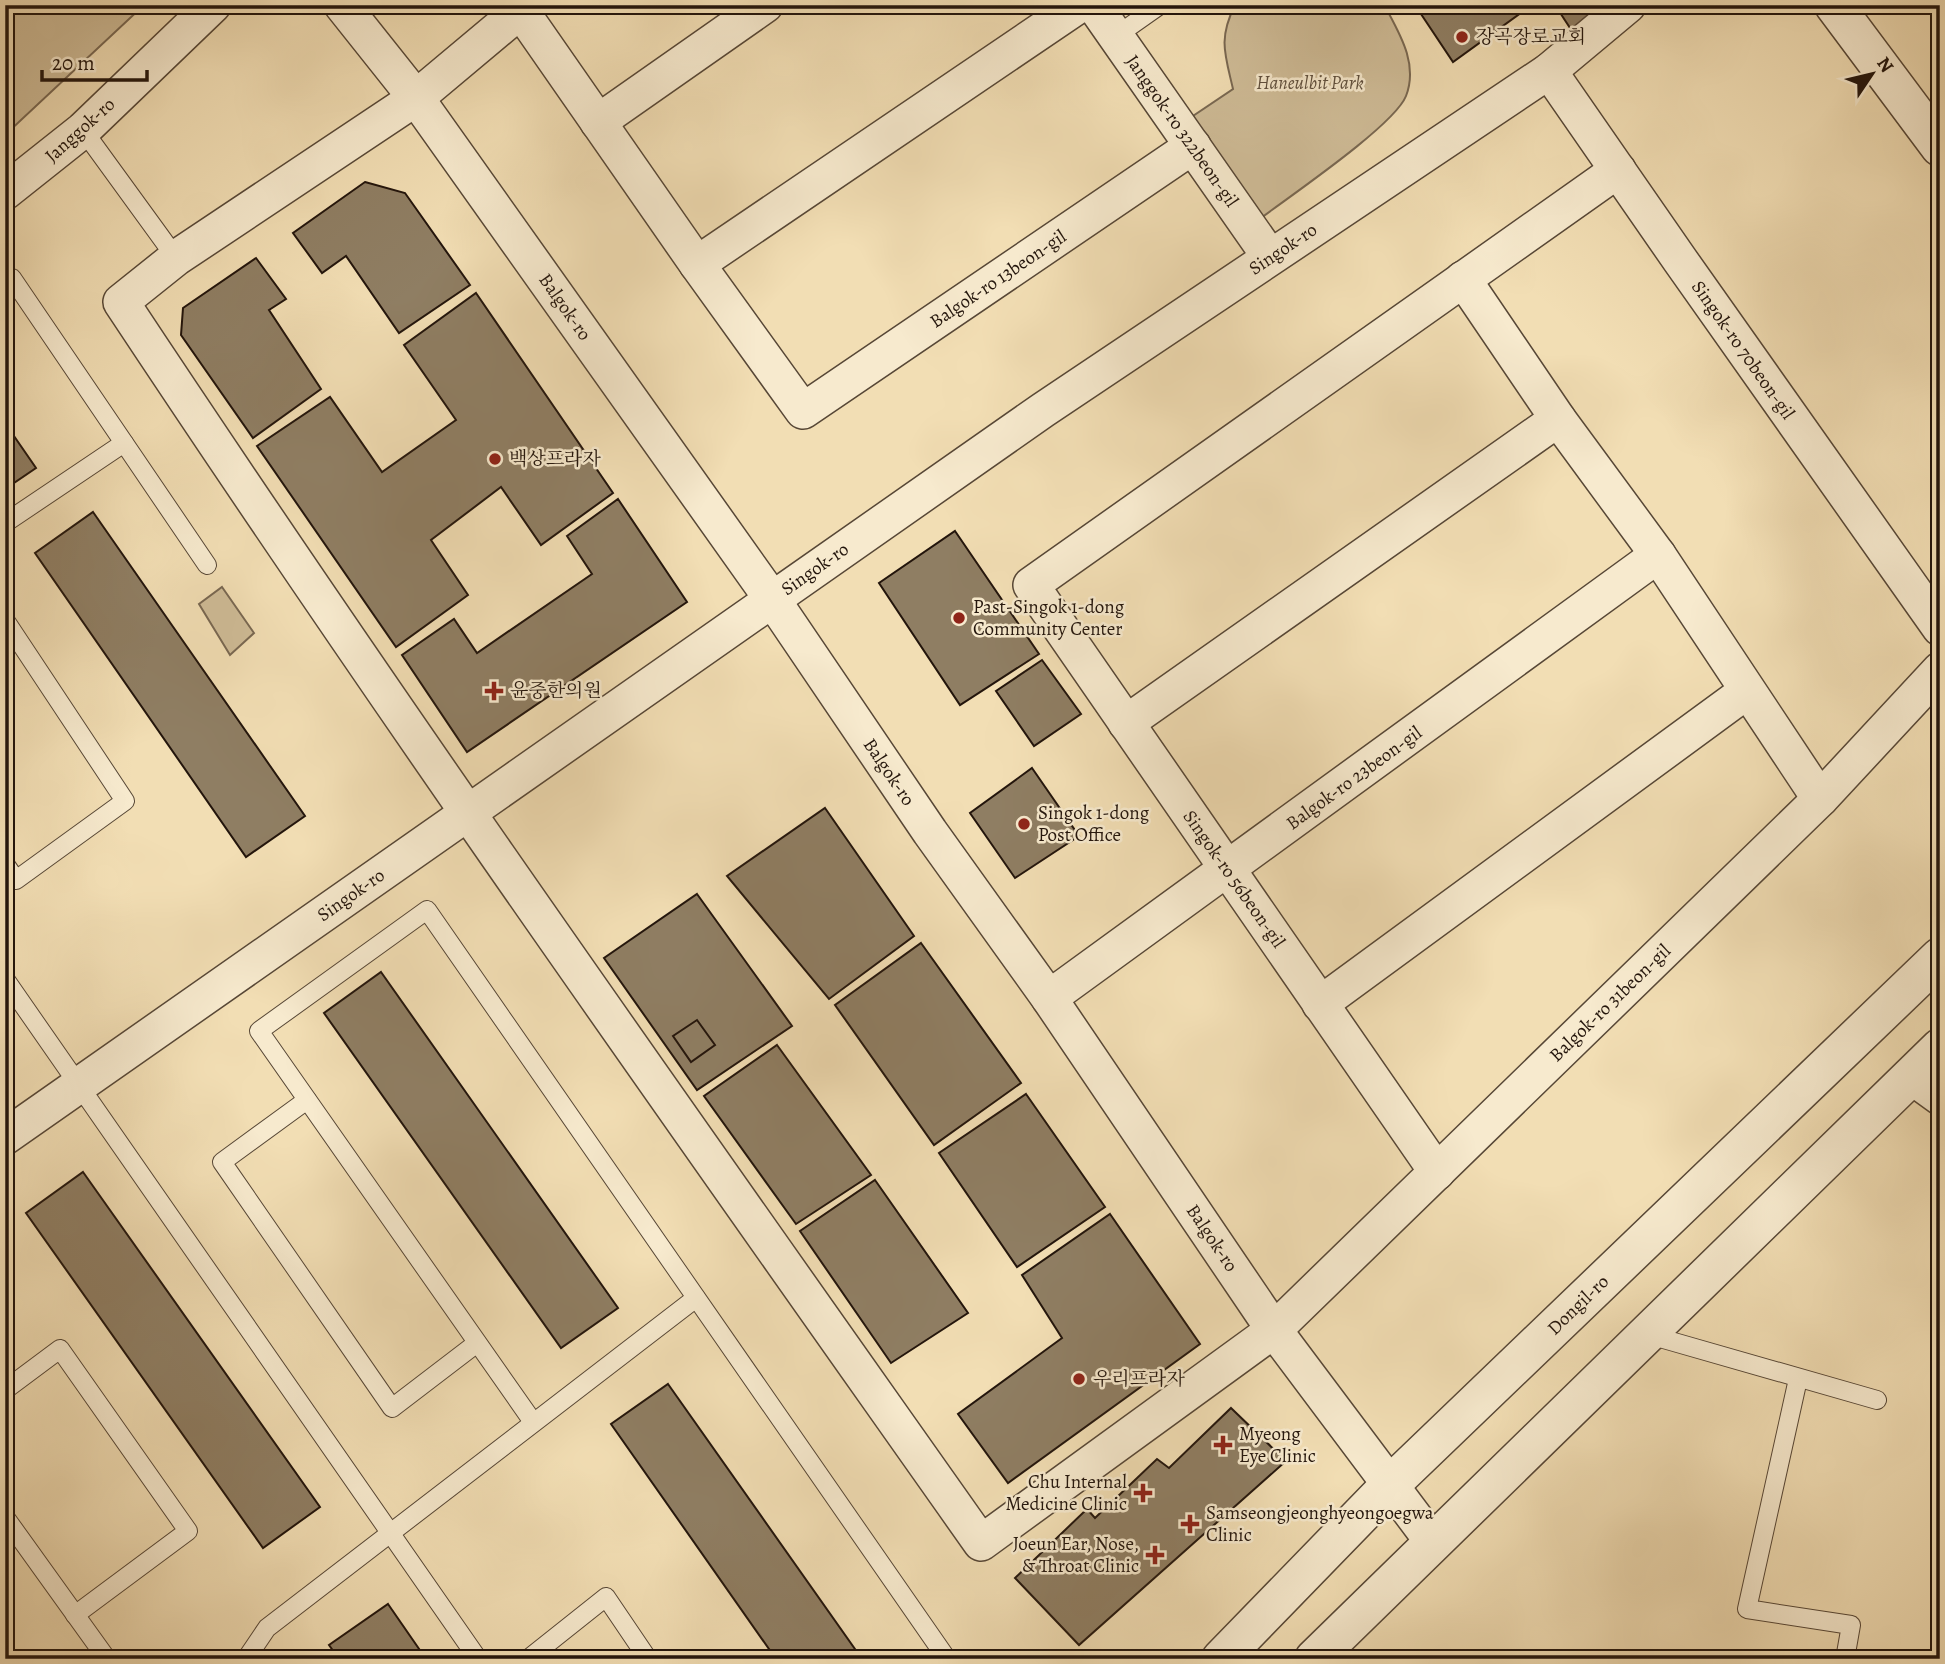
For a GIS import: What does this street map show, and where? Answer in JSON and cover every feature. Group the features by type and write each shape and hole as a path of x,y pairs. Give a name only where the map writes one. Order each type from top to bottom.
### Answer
{"street":[{"name":"Janggok-ro","path":"5,192 83,130 213,5"},
{"name":"Balgok-ro","path":"342,5 416,98 772,598 930,832 1049,998 1274,1330 1433,1542"},
{"path":"598,122 765,5"},
{"path":"466,814 267,524 121,302 176,258 416,98 524,8 598,122 697,264 1079,5"},
{"name":"Janggok-ro 322beon-gil","path":"1094,5 1270,257"},
{"name":"Singok-ro","path":"5,1137 1043,410 1549,71 1628,5"},
{"path":"1834,5 1940,147"},
{"name":"Singok-ro 70beon-gil","path":"1549,71 1940,628"},
{"name":"Balgok-ro 13beon-gil","path":"697,264 803,411 1193,146"},
{"path":"1618,170 1463,279 1558,419 1658,555 1820,799"},
{"name":"Singok-ro 56beon-gil","path":"1437,1172 1031,586 1463,279"},
{"path":"1126,723 1558,419"},
{"name":"Balgok-ro 23beon-gil","path":"1049,998 1658,555"},
{"name":"Balgok-ro 31beon-gil","path":"466,814 981,1543 1274,1330 1820,799 1940,670"},
{"path":"1320,1004 1747,691"},
{"name":"Dongil-ro","path":"1222,1659 1390,1485 1940,957"},
{"path":"1314,1659 1646,1334 1925,1086 1940,1048"}],"lane":[{"path":"1116,36 1160,5"},
{"path":"83,130 176,258"},
{"path":"5,282 12,278 207,565"},
{"path":"5,523 124,443"},
{"path":"5,864 16,880 125,801 6,625"},
{"path":"533,1422 259,1031 427,911 947,1659"},
{"path":"5,979 478,1659"},
{"path":"307,1100 222,1162 392,1408 477,1343"},
{"path":"246,1659 267,1628 696,1298"},
{"path":"1646,1334 1877,1400"},
{"path":"5,1390 60,1349 188,1531 75,1615"},
{"path":"1798,1379 1747,1608 1851,1625 1845,1659"},
{"path":"5,1517 107,1659"},
{"path":"528,1659 606,1597 648,1659"}],"green space":[{"path":"5,5 144,5 5,135"},
{"name":"Haneulbit Park","path":"1235,5 1389,5 1387,10 1402,40 1409,62 1406,96 1382,125 1257,221 1187,120 1233,89 1225,37"},
{"path":"222,587 254,633 230,655 199,604"}],"building":[{"name":"장곡장로교회","path":"1427,5 1532,5 1453,62 1419,11"},
{"path":"1555,5 1609,5 1574,34"},
{"path":"365,182 405,193 470,285 399,333 346,256 322,273 293,233"},
{"path":"256,258 286,299 269,310 321,389 253,438 181,335 183,308"},
{"name":"백상프라자","path":"476,293 613,493 541,545 501,487 431,540 468,595 396,647 257,446 330,397 382,472 456,420 404,345"},
{"path":"5,423 36,468 5,489"},
{"path":"618,499 687,602 467,752 402,655 454,619 477,653 592,574 567,536"},
{"path":"93,512 305,816 246,857 35,553"},
{"name":"Past-Singok 1-dong Community Center","path":"955,531 1039,654 960,705 879,583"},
{"path":"1042,660 1081,714 1034,746 996,691"},
{"name":"Singok 1-dong Post Office","path":"1032,768 1079,836 1015,878 970,813"},
{"path":"825,808 914,936 829,999 727,876"},
{"path":"697,894 792,1026 697,1090 604,958"},
{"path":"921,943 1021,1083 934,1145 835,1005"},
{"path":"381,972 618,1308 561,1348 324,1013"},
{"path":"697,1020 715,1045 691,1062 673,1036"},
{"path":"777,1045 871,1175 796,1224 704,1096"},
{"path":"1026,1094 1105,1207 1017,1267 939,1153"},
{"path":"83,1172 320,1507 263,1548 26,1213"},
{"path":"875,1180 968,1313 891,1363 800,1231"},
{"name":"우리프라자","path":"1110,1214 1200,1344 1008,1483 958,1414 1062,1338 1022,1275"},
{"path":"668,1384 862,1659 776,1659 611,1424"},
{"path":"1231,1408 1286,1461 1079,1645 1015,1578 1087,1509 1095,1518 1157,1459 1169,1468"},
{"path":"388,1604 426,1659 339,1659 329,1645"}],"place":[{"name":"장곡장로교회","path":"1462,37"},
{"name":"백상프라자","path":"495,459"},
{"name":"Past-Singok 1-dong Community Center","path":"959,618"},
{"name":"윤중한의원","path":"494,691"},
{"name":"Singok 1-dong Post Office","path":"1024,824"},
{"name":"우리프라자","path":"1079,1379"},
{"name":"Myeong Eye Clinic","path":"1223,1445"},
{"name":"Chu Internal Medicine Clinic","path":"1143,1493"},
{"name":"Samseongjeonghyeongoegwa Clinic","path":"1190,1524"},
{"name":"Joeun Ear, Nose, & Throat Clinic","path":"1155,1555"}]}
